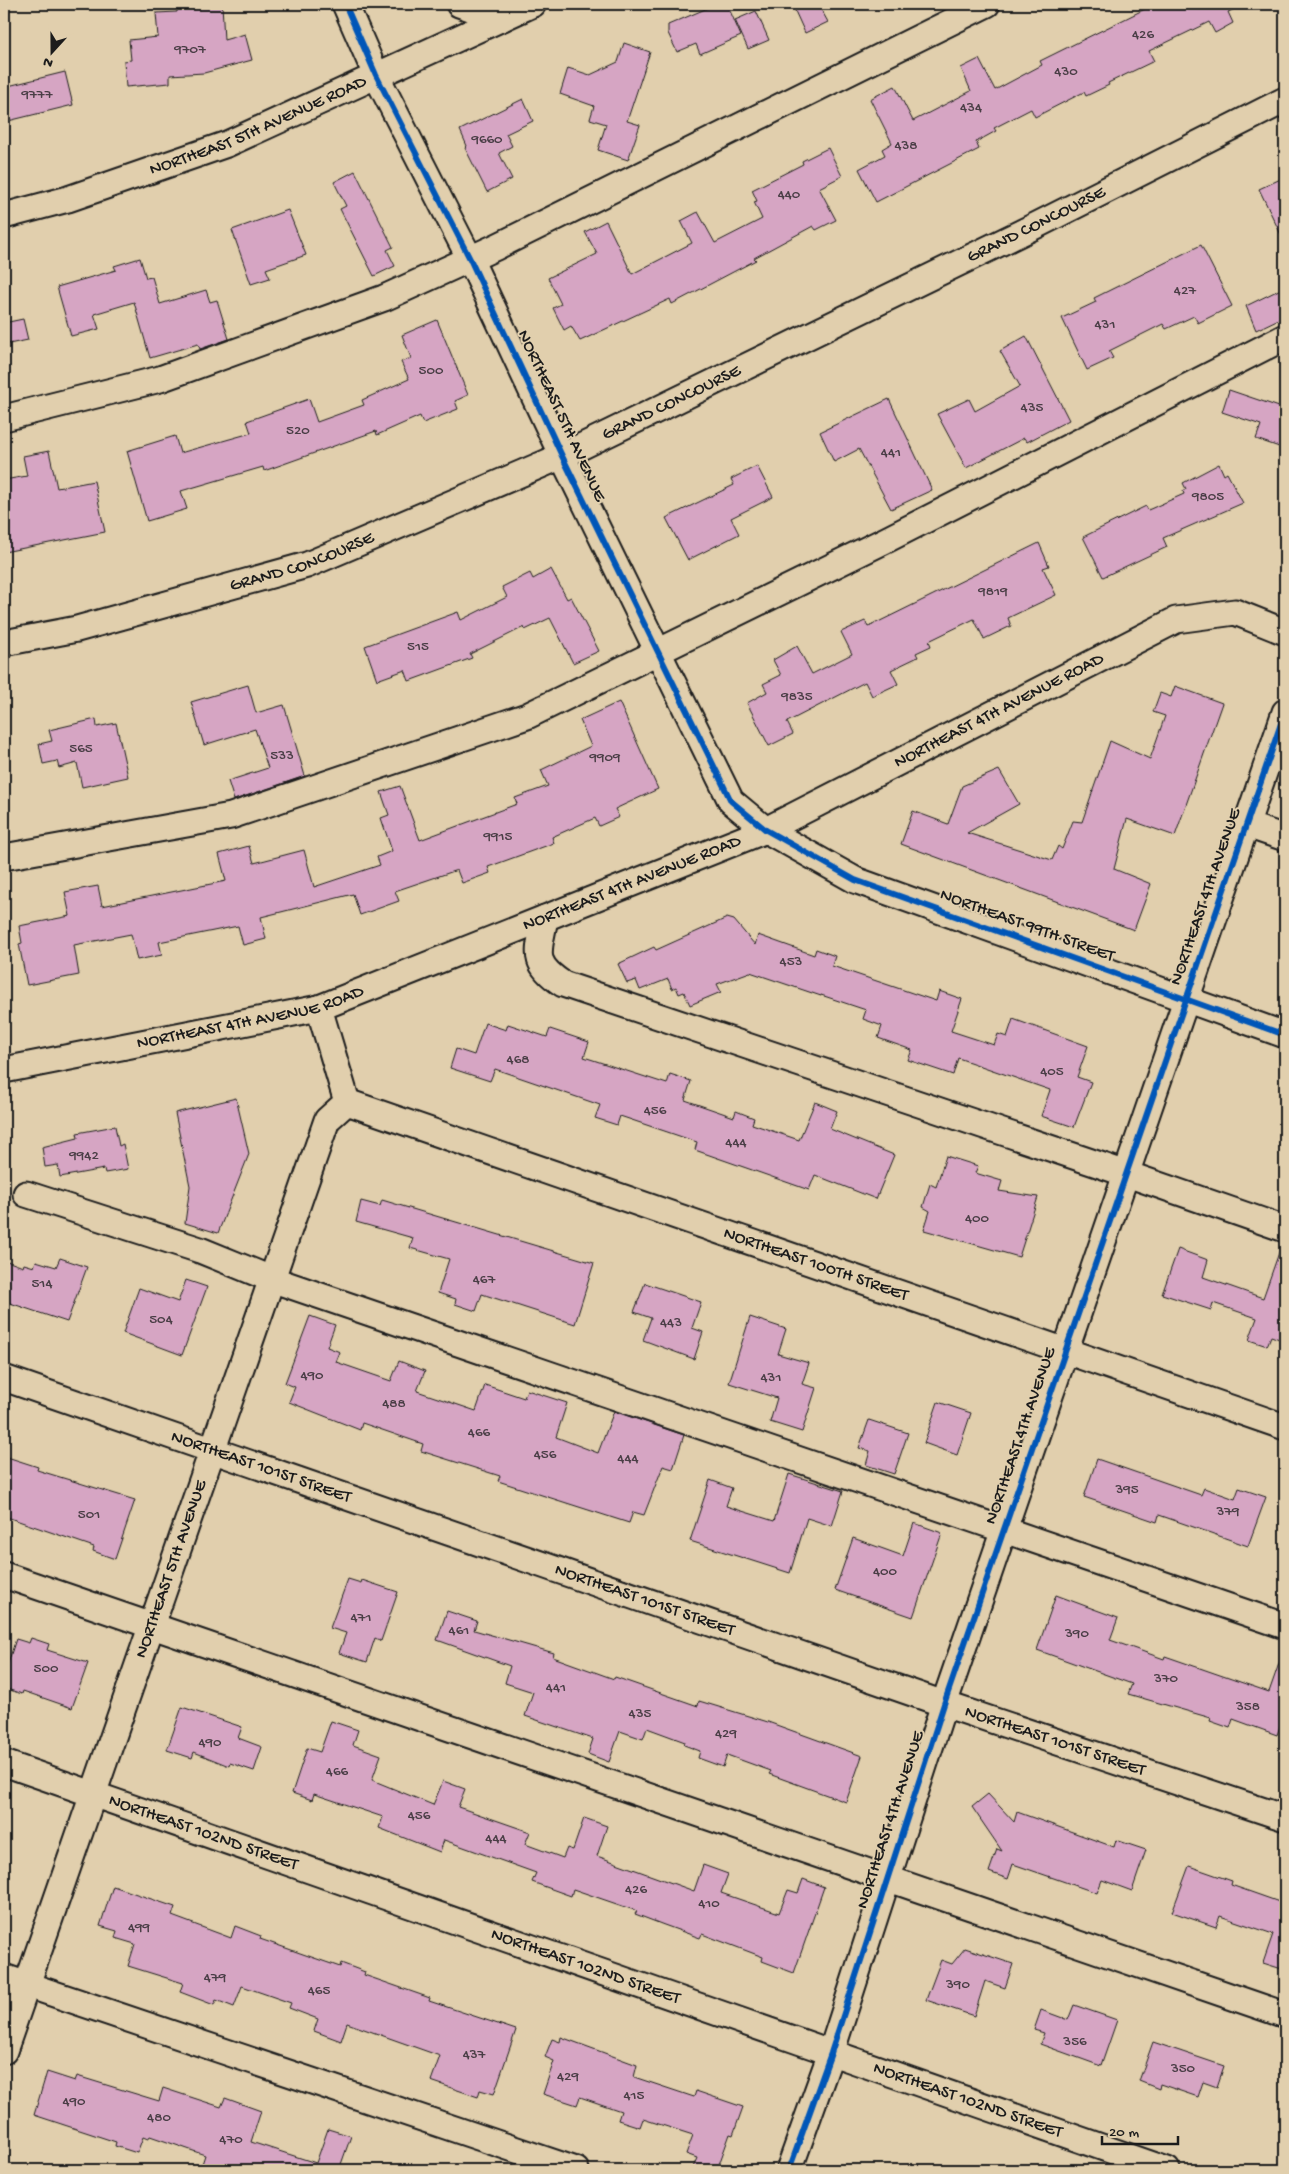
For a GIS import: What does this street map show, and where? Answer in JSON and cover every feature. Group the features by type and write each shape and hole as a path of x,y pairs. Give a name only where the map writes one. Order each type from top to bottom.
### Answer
{"street":[{"name":"NORTHEAST 5TH AVENUE","path":"345,4 376,74 470,259 562,456 731,800 766,830"},
{"path":"459,4 501,19"},
{"name":"NORTHEAST 5TH AVENUE ROAD","path":"4,216 68,199 226,144 533,4"},
{"path":"4,418 160,379 384,298 470,259 987,4"},
{"name":"GRAND CONCOURSE","path":"4,643 77,629 307,565 562,456 1037,225 1285,100"},
{"path":"4,857 231,816 527,716 895,535 1285,337"},
{"name":"NORTHEAST 4TH AVENUE ROAD","path":"4,1070 319,1008 766,830 1176,620 1235,612 1285,632"},
{"name":"NORTHEAST 4TH AVENUE","path":"789,2170 831,2053 944,1704 1285,712"},
{"path":"1247,825 1285,838"},
{"name":"NORTHEAST 99TH STREET","path":"766,830 854,880 1285,1035"},
{"path":"545,918 539,950 539,962 549,975 563,984 1127,1174 1285,1230"},
{"path":"319,1008 347,1102"},
{"name":"NORTHEAST 5TH AVENUE","path":"4,2050 15,1980 93,1793 211,1449 327,1120 347,1102"},
{"name":"NORTHEAST 100TH STREET","path":"347,1102 1066,1353 1285,1427"},
{"path":"26,1194 200,1250 271,1278 1285,1626"},
{"name":"NORTHEAST 101ST STREET","path":"4,1378 944,1704 1285,1818"},
{"path":"4,1575 1285,2015"},
{"name":"NORTHEAST 102ND STREET","path":"4,1763 1167,2170"},
{"path":"15,1980 576,2170"}],"building":[{"path":"177,4 222,4 224,40 245,34 252,60 204,73 170,75 170,83 126,87 124,61 131,60 129,40 158,37 156,13 177,12"},
{"path":"717,4 727,4 741,36 700,54 696,44 677,52 668,33 668,25"},
{"path":"808,4 818,4 828,22 805,33 795,11"},
{"path":"1155,4 1245,4 1228,12 1233,23 1215,33 1209,22 1149,51 1154,61 1108,83 1109,85 1086,96 1084,92 1035,117 1031,109 994,128 996,131 976,142 979,149 876,202 859,169 885,155 882,149 892,143 870,99 895,86 913,121 971,91 961,68 979,59 995,90 1042,65 1040,61"},
{"path":"756,11 769,40 748,49 735,20"},
{"path":"624,43 650,52 627,121 640,125 628,160 598,150 606,124 590,119 594,106 560,94 568,68 590,75 618,62"},
{"path":"65,72 73,105 4,122 4,87"},
{"path":"523,99 533,121 506,134 512,146 499,153 512,179 487,192 465,148 467,146 460,130"},
{"path":"828,148 842,176 819,188 836,220 816,230 813,226 754,258 756,260 672,304 670,299 580,341 571,326 564,330 553,308 561,304 548,278 597,254 585,232 606,221 632,274 692,243 681,221 698,212 715,243 762,219 754,202 757,201 752,190 803,164 802,161"},
{"path":"355,171 393,247 387,250 395,266 374,276 340,209 346,206 334,182"},
{"path":"1285,177 1285,243 1259,189"},
{"path":"288,210 306,255 266,269 270,278 251,284 232,230"},
{"path":"1201,245 1232,306 1198,323 1194,316 1166,329 1163,324 1109,351 1113,358 1087,370 1062,318 1096,302 1094,298"},
{"path":"140,258 146,278 152,277 160,304 206,290 210,302 217,300 229,339 200,349 198,344 150,358 134,302 94,314 99,329 71,336 57,287 116,270 114,266"},
{"path":"1285,287 1285,316 1256,330 1246,306"},
{"path":"23,319 28,340 4,345 4,323"},
{"path":"437,320 468,395 455,401 458,409 423,423 420,416 377,435 376,431 264,471 263,467 181,491 187,509 147,521 127,451 175,436 180,453 251,433 247,421 309,399 317,422 364,405 362,400 409,379 401,362 411,358 402,335"},
{"path":"1026,336 1069,420 1027,442 1024,438 966,468 937,414 969,399 975,411 1020,386 1000,351"},
{"path":"1229,390 1285,409 1285,449 1256,439 1261,425 1222,412"},
{"path":"889,399 932,490 891,509 859,449 834,462 820,432"},
{"path":"49,451 57,488 94,481 105,532 4,552 4,480 27,476 23,456"},
{"path":"1219,464 1224,475 1227,473 1243,503 1163,538 1167,547 1103,577 1083,537 1146,506 1148,510 1184,494 1183,491 1186,489 1183,483"},
{"path":"757,466 773,497 731,518 739,534 688,560 666,518 734,485 731,479"},
{"path":"1039,543 1049,566 1043,568 1056,595 1008,618 1011,626 984,639 974,619 929,641 931,646 916,653 918,657 891,670 898,684 872,696 865,682 787,722 793,734 769,746 747,703 767,692 763,684 781,675 773,660 797,646 812,674 852,654 841,632 865,621 868,627"},
{"path":"551,569 567,599 571,597 599,651 573,663 550,618 525,630 524,627 470,654 472,658 409,681 405,670 377,680 365,646 458,612 461,620 507,597 502,587 530,573 533,579"},
{"path":"248,685 256,713 284,705 305,776 234,800 228,781 268,768 255,729 204,745 191,702"},
{"path":"1175,686 1222,703 1175,836 1127,819 1114,869 1151,884 1134,930 901,844 913,811 948,824 962,786 999,770 1019,804 967,833 1052,860 1058,846 1062,849 1073,821 1082,822 1110,741 1150,759 1165,716 1153,712 1160,693 1171,697"},
{"path":"619,702 658,789 615,809 619,817 599,826 595,818 552,837 554,843 488,867 490,873 462,883 457,870 395,891 399,901 360,915 353,894 261,917 266,939 243,945 238,926 159,942 162,955 137,960 131,934 74,945 79,975 27,985 19,944 22,943 19,926 70,916 65,892 98,886 102,906 226,881 219,854 249,846 254,863 304,850 314,887 380,865 377,857 392,851 381,818 389,815 381,792 400,786 420,840 517,804 515,798 548,786 541,770 591,746 580,720"},
{"path":"96,719 97,727 116,723 128,777 82,787 77,763 59,768 57,761 43,764 39,744 52,741 49,730"},
{"path":"727,918 734,920 755,945 758,935 814,955 816,949 835,956 832,966 936,1001 939,991 962,999 951,1031 994,1045 998,1034 1007,1037 1013,1019 1088,1046 1077,1077 1091,1082 1074,1127 1041,1116 1050,1090 958,1058 953,1075 908,1060 912,1050 878,1038 882,1026 863,1019 866,1010 750,972 717,984 721,992 690,1005 684,992 679,994 676,987 672,989 668,979 640,990 636,980 627,983 618,964 654,947 656,950"},
{"path":"485,1023 506,1030 508,1024 547,1037 550,1029 589,1042 584,1057 667,1084 670,1074 691,1081 685,1100 734,1117 736,1111 754,1118 752,1124 799,1140 815,1102 837,1111 830,1129 894,1155 876,1199 815,1175 809,1190 695,1150 697,1142 620,1116 617,1125 595,1118 600,1105 495,1069 490,1081 450,1068 456,1049 474,1055"},
{"path":"236,1098 249,1154 218,1233 185,1223 190,1186 175,1113"},
{"path":"115,1126 119,1146 123,1144 128,1169 105,1173 104,1169 60,1177 58,1165 45,1167 42,1147 78,1138 77,1133"},
{"path":"946,1156 978,1166 975,1173 1002,1181 999,1191 1038,1197 1019,1257 924,1230 930,1211 923,1207 930,1184 936,1187"},
{"path":"382,1200 594,1263 575,1324 482,1294 476,1311 455,1304 456,1299 438,1293 449,1259 410,1248 413,1238 356,1222 361,1201 380,1206"},
{"path":"1282,1244 1285,1245 1285,1341 1271,1336 1267,1346 1249,1340 1257,1318 1213,1303 1211,1310 1162,1294 1178,1249 1208,1260 1203,1277 1263,1298"},
{"path":"60,1258 87,1267 67,1322 4,1301 4,1260 23,1267 24,1264 34,1267 36,1261 56,1267"},
{"path":"186,1280 207,1287 182,1355 123,1333 139,1288 178,1302"},
{"path":"645,1283 701,1302 692,1328 703,1332 694,1359 643,1340 651,1318 634,1312"},
{"path":"310,1316 335,1325 327,1347 340,1352 336,1362 391,1381 399,1361 425,1371 417,1391 476,1411 485,1385 524,1398 527,1390 567,1403 556,1437 598,1453 614,1411 684,1435 673,1469 663,1466 644,1515 633,1512 629,1523 498,1481 500,1476 421,1451 423,1444 362,1423 360,1430 289,1402 295,1387 285,1383"},
{"path":"750,1317 786,1329 778,1354 809,1363 802,1384 816,1388 802,1432 770,1422 777,1398 729,1383"},
{"path":"938,1402 971,1413 957,1455 924,1443"},
{"path":"869,1420 908,1433 894,1474 866,1465 870,1451 859,1448"},
{"path":"4,1456 38,1467 37,1470 135,1500 115,1559 93,1551 94,1547 4,1516"},
{"path":"1097,1459 1201,1495 1204,1488 1235,1499 1239,1488 1266,1497 1248,1546 1159,1515 1157,1522 1084,1497"},
{"path":"789,1474 843,1491 832,1526 807,1518 790,1573 690,1541 710,1480 732,1488 726,1506 774,1521"},
{"path":"914,1523 942,1533 913,1617 835,1590 853,1538 903,1556"},
{"path":"348,1579 361,1583 362,1580 398,1592 381,1641 375,1638 367,1662 339,1653 346,1633 330,1628"},
{"path":"1056,1595 1118,1618 1110,1640 1164,1659 1165,1656 1269,1692 1282,1655 1285,1655 1285,1712 1277,1735 1233,1719 1230,1728 1210,1721 1211,1718 1128,1694 1132,1684 1037,1650"},
{"path":"447,1611 477,1621 474,1630 554,1653 553,1657 614,1679 615,1677 698,1706 699,1701 768,1722 862,1756 846,1802 769,1774 771,1771 727,1755 723,1767 698,1758 700,1751 684,1745 685,1742 647,1728 643,1739 620,1731 609,1762 588,1754 593,1739 525,1716 533,1692 505,1683 510,1666 437,1640"},
{"path":"31,1638 49,1644 47,1650 88,1663 72,1708 23,1691 22,1694 4,1688 4,1675 16,1639 29,1643"},
{"path":"182,1707 242,1727 238,1738 262,1747 254,1771 230,1763 229,1766 194,1752 192,1758 167,1750"},
{"path":"331,1721 358,1730 353,1745 381,1755 372,1780 433,1805 443,1781 465,1789 458,1807 530,1832 525,1844 563,1858 567,1848 573,1850 584,1818 607,1826 597,1856 694,1891 703,1865 728,1874 721,1893 779,1913 788,1890 798,1893 803,1879 824,1887 794,1973 762,1961 763,1957 702,1934 700,1938 635,1914 637,1911 573,1889 571,1896 532,1882 536,1873 444,1840 440,1852 379,1828 383,1817 314,1794 312,1800 292,1793 307,1748 320,1752"},
{"path":"988,1794 1014,1822 1017,1812 1114,1847 1116,1840 1146,1850 1132,1891 1102,1880 1097,1893 1013,1864 1008,1879 989,1872 997,1849 1002,1851 972,1807"},
{"path":"1189,1866 1232,1881 1231,1885 1285,1904 1285,1970 1263,1963 1273,1934 1220,1916 1216,1927 1172,1912"},
{"path":"113,1886 175,1907 172,1916 231,1938 235,1926 261,1936 260,1939 340,1967 341,1963 365,1972 364,1975 430,1998 429,2001 516,2030 494,2094 480,2090 478,2097 431,2081 440,2056 347,2023 341,2041 314,2031 318,2019 289,2008 291,2003 242,1986 234,2007 216,2000 214,2005 180,1992 183,1983 128,1966 135,1944 115,1938 117,1931 100,1926"},
{"path":"965,1948 1013,1964 1005,1988 985,1981 974,2016 926,2000 941,1960 952,1964"},
{"path":"1074,2005 1117,2020 1101,2066 1040,2044 1044,2033 1034,2030 1041,2010 1068,2020"},
{"path":"561,2037 637,2065 634,2077 694,2097 696,2091 743,2107 733,2135 730,2134 717,2170 692,2170 697,2158 686,2154 693,2135 643,2119 640,2127 618,2120 621,2111 580,2097 577,2105 543,2094 554,2061 545,2057 552,2039 560,2042"},
{"path":"1153,2042 1224,2066 1217,2087 1203,2082 1198,2097 1160,2084 1159,2089 1139,2081"},
{"path":"47,2072 75,2081 77,2076 159,2101 163,2088 221,2107 225,2098 261,2111 251,2142 316,2163 328,2129 351,2136 339,2170 200,2170 205,2155 150,2136 148,2139 143,2137 137,2153 115,2146 116,2142 34,2115"}],"cycle path":[{"path":"345,4 376,75 470,259 562,456 731,801 766,830 855,880 1285,1035"},
{"path":"789,2170 831,2053 944,1704 1285,712"}]}
